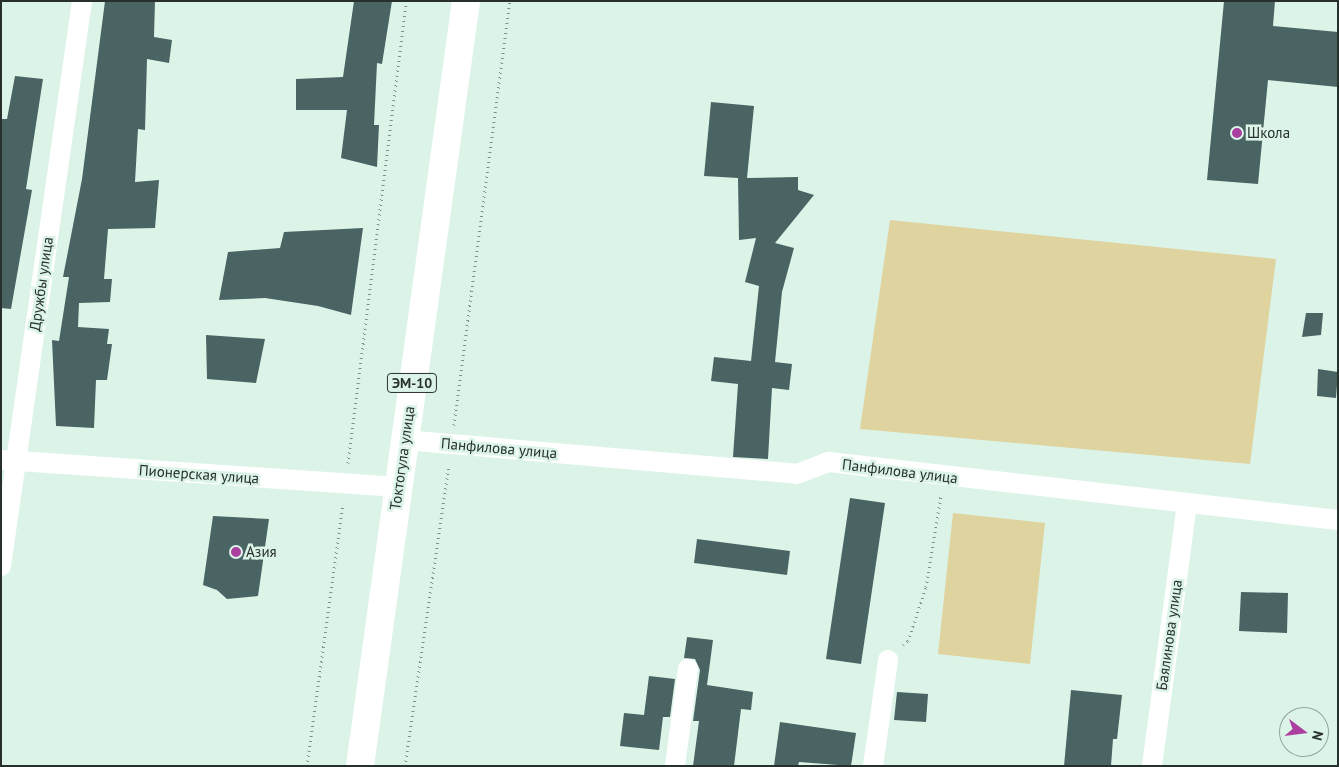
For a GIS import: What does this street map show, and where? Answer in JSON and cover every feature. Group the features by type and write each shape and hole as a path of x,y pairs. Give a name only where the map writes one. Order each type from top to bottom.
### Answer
{"highway":[{"name":"Токтогула улица","path":"360,766 466,1"}],"street":[{"name":"Дружбы улица","path":"1,566 8,461 82,1"},
{"name":"Панфилова улица","path":"404,440 796,474 829,462 1338,520"},
{"name":"Пионерская улица","path":"8,461 398,487"},
{"name":"Баялинова улица","path":"1152,766 1187,503"},
{"path":"873,766 888,660"},
{"path":"675,766 688,669"}],"path":[{"path":"306,766 346,484 406,1"},
{"path":"405,766 452,444 510,1"},
{"path":"888,660 908,641 926,587 944,476"}],"shaded area":[{"path":"890,220 1276,259 1250,464 860,429"},
{"path":"953,513 1045,523 1030,664 938,654"}],"building":[{"path":"105,1 155,1 154,37 172,40 169,63 147,59 145,130 138,129 135,182 159,180 155,228 108,229 104,279 112,279 110,302 79,303 78,327 109,329 107,344 112,344 107,380 96,380 94,428 56,426 52,340 59,341 69,277 63,277 82,179"},
{"path":"354,1 392,1 382,64 377,63 374,125 379,125 377,167 341,158 347,110 296,110 296,79 343,77"},
{"name":"Школа","path":"1224,1 1275,1 1273,26 1338,32 1338,87 1268,80 1258,184 1207,180"},
{"path":"15,76 43,79 26,189 32,190 11,309 1,308 1,119 7,119"},
{"path":"711,102 754,106 747,178 798,177 798,190 814,195 775,243 794,248 782,292 775,362 792,364 789,390 772,388 768,459 733,457 738,384 711,381 714,357 751,361 759,286 745,282 756,238 739,240 738,178 704,176"},
{"path":"363,228 351,315 318,306 265,298 219,300 228,252 280,248 284,232"},
{"path":"1306,313 1323,313 1321,335 1302,337"},
{"path":"206,335 265,339 256,383 207,379"},
{"path":"1318,369 1338,372 1336,398 1317,396"},
{"path":"850,498 885,503 861,664 826,659"},
{"name":"Aзия","path":"213,516 269,519 258,596 227,599 217,590 203,585"},
{"path":"697,539 790,551 787,575 694,563"},
{"path":"1241,592 1288,593 1287,633 1239,631"},
{"path":"687,637 713,640 707,685 753,692 751,710 741,709 734,766 693,766 699,721 693,721 700,670 695,659 684,658"},
{"path":"649,676 675,679 670,717 663,717 659,750 620,746 624,713 644,715"},
{"path":"1071,690 1122,695 1117,739 1113,739 1111,766 1064,766"},
{"path":"897,692 928,694 926,722 894,720"},
{"path":"780,722 856,733 851,766 799,762 798,766 774,766"}],"place":[{"name":"Школа","path":"1237,133"},
{"name":"Aзия","path":"236,552"}]}
